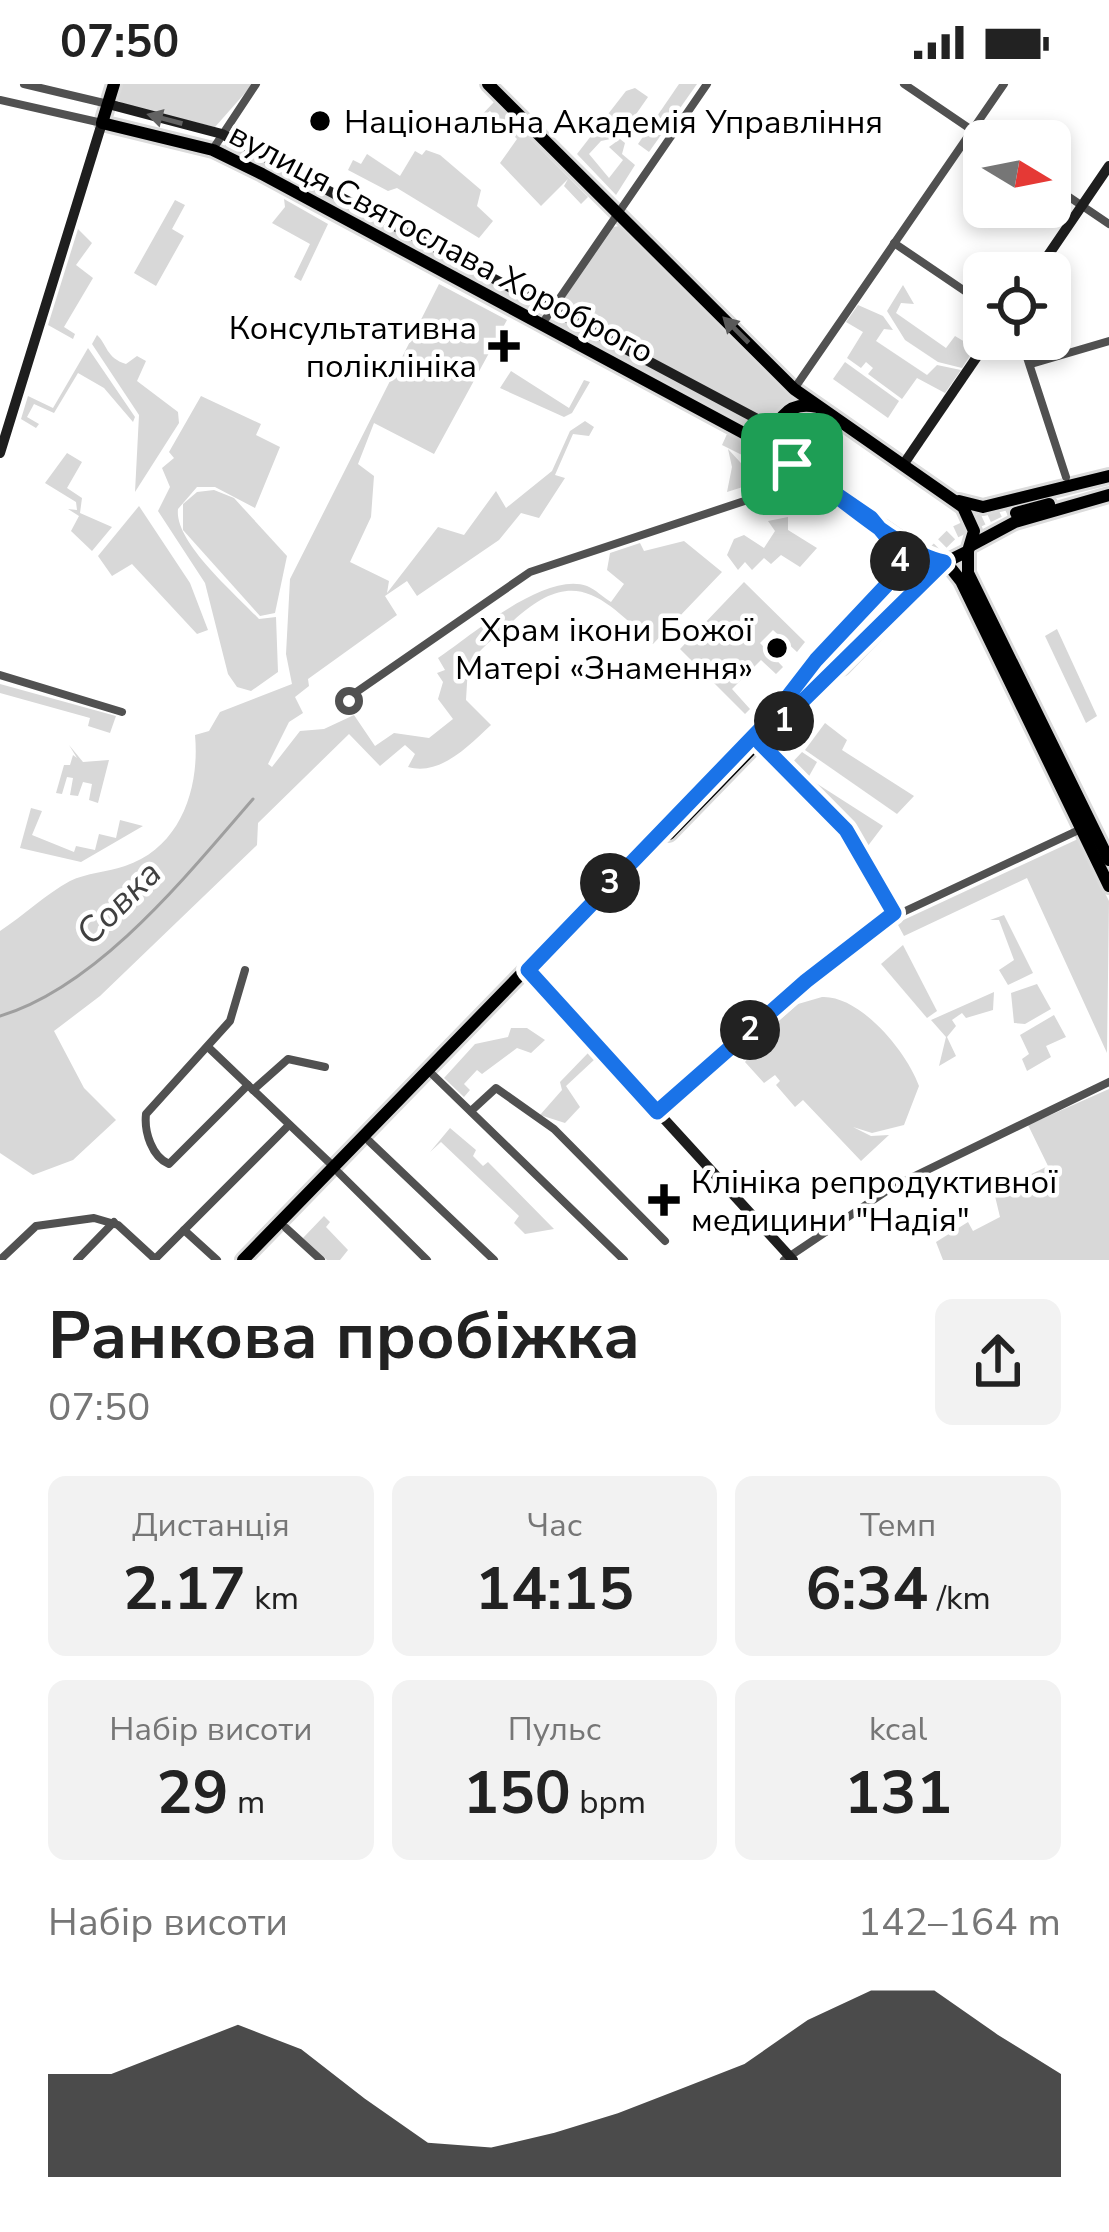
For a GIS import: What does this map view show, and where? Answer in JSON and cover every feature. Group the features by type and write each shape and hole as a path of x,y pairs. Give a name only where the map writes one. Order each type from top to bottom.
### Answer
{"main road":[{"path":"102,123 114,84"},
{"path":"488,84 794,389 970,515 968,573 1109,860"},
{"name":"вулиця Святослава Хороброго","path":"102,123 213,150 775,452 929,559 945,562"},
{"path":"775,452 779,421 795,406 822,409"},
{"path":"947,495 983,507 1109,485"},
{"path":"1014,509 1109,485"},
{"path":"776,721 945,562 1015,522 1109,485"},
{"path":"243,1260 369,1141 760,743 816,660 896,575 898,551 871,518"},
{"path":"945,562 961,581 1109,886"},
{"path":"254,1260 894,596"}],"street":[{"name":"вулиця Святослава Хороброго","path":"24,84 222,134 759,420 779,421"},
{"path":"213,150 256,84"},
{"path":"542,324 707,84"},
{"path":"904,84 963,124"},
{"path":"979,120 1004,84"},
{"name":"вулиця Святослава Хороброго","path":"0,100 102,123"},
{"path":"0,453 102,123"},
{"path":"794,389 963,143"},
{"path":"1051,252 1109,166"},
{"path":"1071,198 1109,224"},
{"path":"894,243 963,290"},
{"path":"1031,364 1109,341"},
{"path":"903,465 975,360"},
{"path":"1029,360 1066,477"},
{"path":"785,487 792,464"},
{"path":"355,693 530,572 812,478"},
{"path":"0,675 122,712"},
{"path":"760,743 846,830 894,913"},
{"path":"657,1112 806,981 894,913 1081,829"},
{"path":"244,970 235,1014 146,1114 144,1128 158,1157 169,1164 288,1059 325,1067"},
{"path":"530,972 789,1259 894,1186 1109,1082"},
{"path":"208,1047 428,1260"},
{"path":"433,1075 624,1260"},
{"path":"471,1111 496,1088 514,1106 547,1123 665,1241"},
{"path":"1,1256 36,1226 94,1218 114,1222 155,1260 289,1124"},
{"path":"369,1141 494,1260"},
{"path":"77,1260 114,1222"},
{"path":"286,1228 321,1260"},
{"path":"184,1230 217,1260"}],"shaded area":[{"path":"118,84 253,84 215,127 127,106 117,100"},
{"path":"679,84 697,84 649,152 638,144"},
{"path":"635,88 648,97 620,137 601,141 589,154 609,178 623,160 609,147 620,139 625,143 622,154 635,165 616,195 577,154 626,91"},
{"path":"494,102 588,197 581,204 564,186 568,179 541,206 500,163 517,139 490,111 476,121"},
{"path":"227,140 402,233 397,242 222,151"},
{"path":"426,150 440,155 481,190 477,206 493,221 479,238 397,188 388,191 348,170 353,160 361,164 367,154 400,176 415,151 422,155"},
{"path":"284,199 328,224 301,281 294,277 310,244 272,223 285,207"},
{"path":"175,200 185,205 172,229 184,236 156,286 134,273"},
{"path":"620,226 799,398 774,417 760,417 564,311 561,303 612,227"},
{"path":"78,229 92,243 76,265 93,278 64,327 75,334 73,339 48,325"},
{"path":"406,235 538,305 532,315 400,245"},
{"path":"439,284 507,320 434,454 374,423 358,464 374,476 371,517 350,562 389,581 387,593 438,527 464,535 496,491 506,508 552,471 570,431 585,421 594,427 589,436 573,434 555,475 565,478 539,518 521,513 499,540 417,596 407,581 385,596 397,615 308,679 309,686 295,697 303,713 289,722 268,764 272,767 300,731 324,729 354,715 375,746 394,733 429,738 453,719 438,699 443,682 437,673 445,670 438,658 510,608 551,588 587,586 611,602 624,584 607,570 610,553 640,543 644,551 684,541 722,572 653,644 587,593 554,594 535,604 489,642 468,667 466,700 491,725 443,763 408,767 415,754 405,745 380,766 349,734 258,823 257,845 100,996 54,1031 84,1088 116,1120 73,1160 33,1175 0,1153 0,931 70,881 125,866 160,846 190,795 195,735 209,731 220,712 292,684 286,654 290,579"},
{"path":"903,285 914,304 901,303 896,313 946,348 955,336 963,341 963,360 967,360 962,368 938,362 905,340 887,311"},
{"path":"858,305 883,316 893,330 884,329 876,341 927,375 937,365 961,370 945,393 917,378 902,399 868,374 873,368 866,362 861,368 847,358 863,332 846,322"},
{"path":"559,315 766,428 762,438 555,324 552,318"},
{"path":"97,335 119,361 126,364 137,356 146,361 137,381 178,412 179,423 135,492 139,415 92,344"},
{"path":"88,348 135,417 133,422 104,388 78,373 54,413 34,404 27,417 39,424 36,428 21,419 28,396 53,408"},
{"path":"845,362 899,401 888,418 833,379"},
{"path":"511,371 569,408 584,380 590,382 572,413 564,417 500,388"},
{"path":"201,396 261,424 256,435 280,447 255,508 215,487 197,487 178,509 186,537 208,567 259,619 276,617 278,672 251,691 237,687 228,674 205,583 158,511 170,487 162,468 174,458 169,452"},
{"path":"727,434 758,450 777,476 727,492 732,467 728,449 752,475 746,457 722,445"},
{"path":"67,453 82,462 67,488 82,498 80,513 112,527 92,551 71,531 79,516 68,509 77,510 76,502 45,483"},
{"path":"214,490 234,498 287,556 275,613 260,616 183,530 183,504 197,492"},
{"path":"139,506 190,583 208,630 197,634 132,564 112,576 98,556"},
{"path":"788,517 788,530 817,548 800,567 781,555 771,564 764,558 752,570 745,562 738,570 727,555 734,539 744,535 764,548 775,531 768,521"},
{"path":"744,582 805,642 797,652 773,630 760,643 783,667 776,674 761,660 732,689 750,709 745,714 680,649"},
{"path":"1057,629 1097,716 1086,723 1045,636"},
{"path":"0,684 116,716 110,733 88,726 90,718 0,693"},
{"path":"825,723 847,740 842,750 914,796 897,814 805,750"},
{"path":"69,745 83,762 109,760 98,803 89,800 92,784 83,782 78,796 70,795 73,778 67,777 62,794 56,793 64,765 70,765 73,755 77,758"},
{"path":"802,752 817,762 808,778 883,826 864,851 851,827 789,766"},
{"path":"31,808 42,811 32,835 74,852 76,846 95,850 99,834 116,838 120,820 143,826 81,862 20,848"},
{"path":"1078,839 1109,901 1107,1053 1027,878 904,936 897,923"},
{"path":"1004,915 1033,973 1008,985 999,970 1014,960 999,920 990,920"},
{"path":"903,945 937,1011 927,1018 881,964"},
{"path":"1037,984 1051,1009 1025,1024 1014,1023 1011,993"},
{"path":"994,992 993,1010 966,1018 962,1013 952,1020 956,1026 947,1037 956,1056 939,1066 946,1037 931,1020"},
{"path":"822,997 852,1005 866,1015 893,1042 919,1086 904,1125 872,1133 853,1127 871,1136 889,1135 861,1161 803,1100 795,1107 776,1085 780,1081 775,1075 764,1083 745,1062 749,1057 744,1051 798,1004"},
{"path":"1054,1015 1066,1037 1046,1046 1051,1057 1027,1071 1022,1059 1029,1054 1020,1035"},
{"path":"511,1028 527,1028 545,1040 531,1053 517,1048 482,1074 477,1070 464,1084 470,1090 464,1097 444,1078 475,1044 508,1037"},
{"path":"589,1052 595,1059 566,1086 580,1107 565,1123 540,1115 562,1090 560,1082"},
{"path":"1109,1089 1109,1260 943,1260 936,1242 968,1222 973,1231 1000,1217 994,1192 1048,1166 1028,1125"},
{"path":"450,1128 476,1150 473,1156 483,1166 488,1162 554,1229 525,1234 514,1223 519,1216 441,1142 430,1152"},
{"path":"324,1216 330,1222 326,1227 348,1250 340,1260 327,1260 303,1238"}],"waterway":[{"name":"Совка","path":"0,1016 37,1001 106,954 170,893 253,799"}],"tunnel":[{"path":"891,594 953,533 1013,505"}],"place":[{"name":"Національна Академія Управління","path":"320,121"},
{"name":"Консультативна поліклініка","path":"504,346"},
{"name":"Храм ікони Божої Матері «Знамення»","path":"777,648"},
{"name":"Клініка репродуктивної медицини \"Надія\"","path":"664,1200"}],"route":[{"path":"792,464 785,487 812,478 871,518 926,557 944,562 805,705 760,743 846,830 894,913 806,981 657,1112 528,970 772,717 816,660 896,575 898,551 871,518 792,464"}]}
